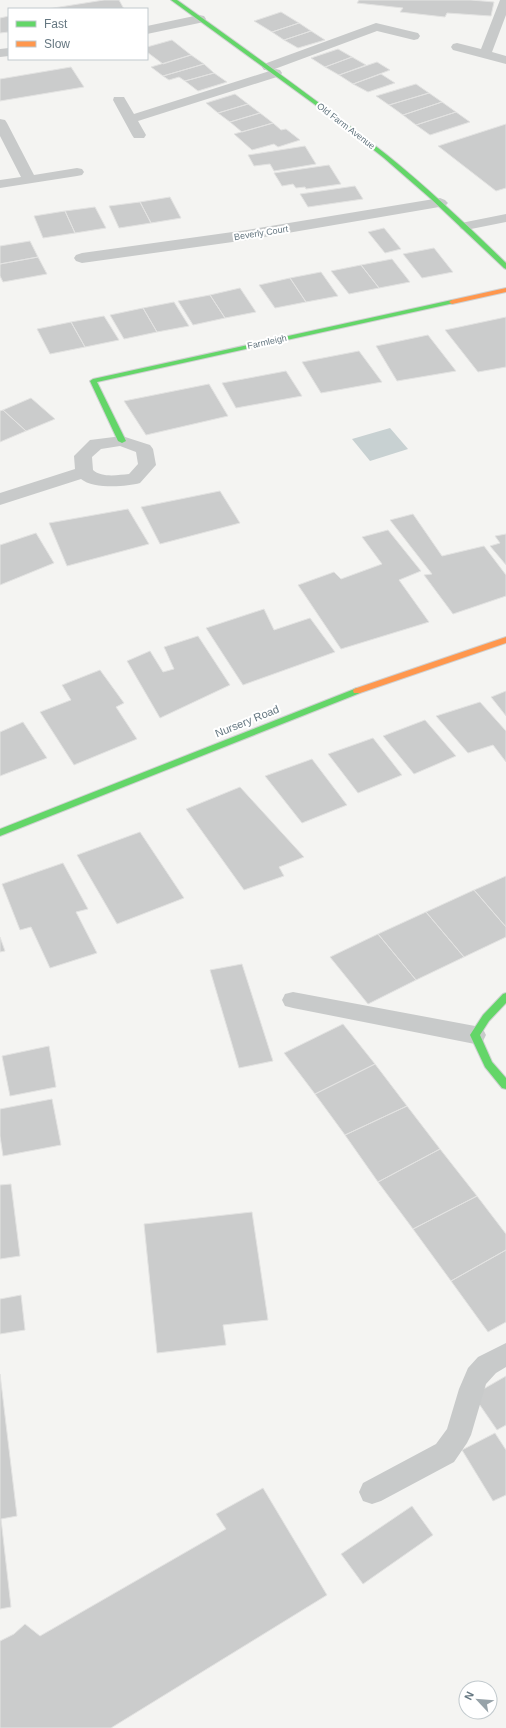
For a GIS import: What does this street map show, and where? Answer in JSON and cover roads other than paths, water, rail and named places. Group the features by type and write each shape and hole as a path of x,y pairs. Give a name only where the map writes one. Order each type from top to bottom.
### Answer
{"street":[{"name":"Old Farm Avenue","path":"174,0 272,70 368,142 466,226 506,267"},
{"path":"148,30 199,19"},
{"name":"Beverly Court","path":"82,258 246,235 440,203"},
{"name":"Farmleigh","path":"122,441 93,381 506,290"},
{"path":"122,441 144,449 147,465 134,479 114,481 90,478 84,472 83,456 96,444 122,441"},
{"path":"0,499 84,472"},
{"name":"Nursery Road","path":"0,833 346,695 506,640"},
{"path":"506,997 486,1018 475,1035 488,1064 506,1085"}],"lane":[{"path":"485,54 506,0"},
{"path":"131,119 272,70 376,27 414,36"},
{"path":"457,47 506,60"},
{"path":"119,100 139,135"},
{"path":"0,123 29,179"},
{"path":"0,184 77,172"},
{"path":"466,226 506,218"},
{"path":"293,1000 475,1035"},
{"path":"372,1492 445,1453 458,1435 471,1389 477,1376 487,1365 506,1354"}]}
